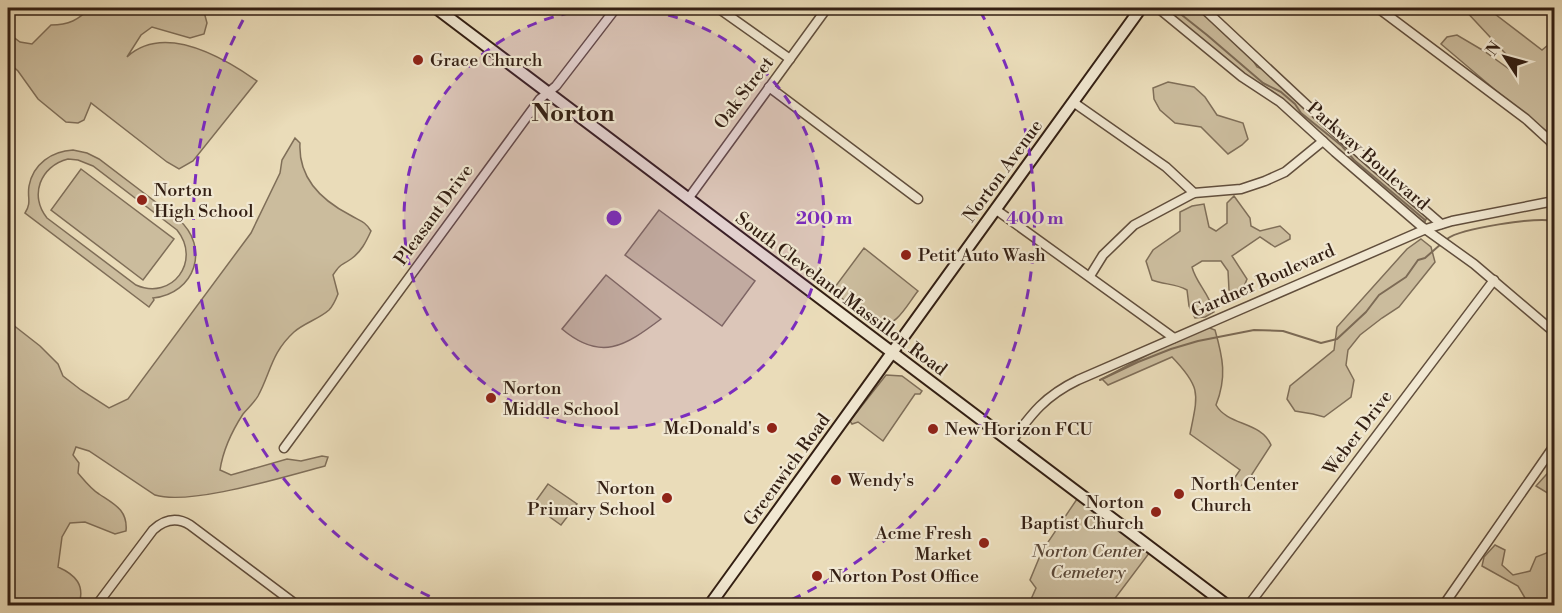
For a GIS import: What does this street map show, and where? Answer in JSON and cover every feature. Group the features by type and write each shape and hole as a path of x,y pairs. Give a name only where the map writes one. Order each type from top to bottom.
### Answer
{"main road":[{"name":"South Cleveland Massillon Road","path":"436,8 1228,606"},
{"name":"Norton Avenue","path":"892,353 1141,8"},
{"name":"Greenwich Road","path":"709,606 892,353"}],"street":[{"name":"Pleasant Drive","path":"284,448 540,99 549,93 562,78 616,8"},
{"path":"718,8 790,59"},
{"name":"Oak Street","path":"688,199 827,8"},
{"name":"Parkway Boulevard","path":"1158,8 1242,77 1280,102 1426,229 1494,280 1554,332"},
{"name":"Parkway Boulevard","path":"1203,8 1341,137 1440,224"},
{"path":"1378,8 1526,119 1554,147"},
{"path":"769,87 918,199"},
{"path":"1073,102 1166,167 1194,193"},
{"path":"1090,276 1103,255 1134,225 1194,193 1242,189 1265,182 1285,171 1323,141"},
{"name":"Gardner Boulevard","path":"1011,442 1037,408 1056,391 1174,338 1426,229 1440,224 1554,201"},
{"path":"995,209 1174,338"},
{"name":"Weber Drive","path":"1248,606 1494,280"},
{"path":"1443,606 1554,446"},
{"path":"96,606 153,530 161,523 173,520 190,525 298,606"}],"green space":[{"path":"90,8 203,8 207,23 204,34 190,38 152,27 141,35 127,57 142,47 158,43 176,44 211,54 257,81 193,161 179,169 91,103 84,120 78,123 66,122 38,99 18,71 8,62 8,33 20,42 32,44 51,25 73,21"},
{"path":"1162,8 1199,8 1247,51 1257,67 1269,72 1344,145 1427,217 1425,222 1418,219 1349,163 1279,96 1255,82"},
{"path":"1463,8 1487,8 1542,50 1554,40 1554,137 1441,44 1447,37 1457,35 1509,69 1517,66"},
{"path":"1168,82 1194,87 1205,97 1217,115 1243,123 1248,139 1228,154 1201,127 1175,123 1160,110 1154,99 1153,88"},
{"path":"295,138 300,143 303,167 313,186 339,209 364,223 371,231 358,253 333,275 338,294 330,308 298,329 280,347 258,396 243,414 232,434 223,455 220,470 231,475 287,459 301,461 322,456 328,457 325,466 239,488 191,497 171,497 155,495 89,451 76,447 73,455 79,463 78,473 93,490 119,508 125,518 126,531 115,534 85,522 70,523 62,537 58,567 78,582 81,592 79,605 8,605 8,321 40,346 58,364 63,376 81,390 109,408 128,399 251,233 280,173 282,160"},
{"path":"65,151 87,153 99,159 178,219 188,230 196,255 194,268 179,288 167,295 153,298 149,307 25,213 29,203 29,186 35,171 51,156","holes":["68,159 93,166 177,230 184,242 185,265 171,283 161,288 149,289 136,285 47,218 38,192 44,175 58,163"]},
{"path":"81,169 174,239 143,280 51,210"},
{"path":"1234,196 1250,218 1251,226 1260,231 1280,226 1290,235 1290,239 1275,247 1260,237 1232,256 1247,279 1243,289 1235,295 1229,290 1228,271 1221,261 1202,261 1192,267 1214,312 1205,317 1195,318 1189,306 1187,290 1152,280 1146,261 1153,250 1180,231 1180,212 1192,206 1204,204 1209,227 1216,231 1227,223 1227,203"},
{"path":"659,210 755,281 722,326 625,255"},
{"path":"1421,239 1431,247 1435,262 1399,307 1360,335 1348,350 1346,365 1354,380 1351,397 1324,417 1295,411 1287,399 1290,386 1334,350 1337,327 1407,249"},
{"path":"864,248 918,291 896,319 884,325 878,325 832,291"},
{"path":"606,275 661,319 624,343 601,347 576,339 562,329"},
{"path":"1207,327 1215,330 1222,359 1222,385 1216,405 1228,417 1260,432 1271,445 1247,482 1237,488 1231,483 1240,470 1190,434 1195,409 1195,392 1189,376 1172,357 1108,385 1102,379"},
{"path":"886,375 902,376 922,391 920,394 915,394 883,441 858,422 852,424 850,421"},
{"path":"1554,466 1554,497 1536,486"},
{"path":"548,484 577,504 561,525 533,505"},
{"name":"Norton Center Cemetery","path":"1077,499 1150,552 1110,605 1028,606 1036,588 1030,580 1042,551"},
{"path":"1495,545 1505,550 1502,565 1513,575 1530,571 1536,557 1554,550 1554,590 1548,603 1543,606 1533,605 1525,598 1518,586 1482,566 1484,557"}],"waterway":[{"path":"1173,8 1263,83 1281,92 1295,104 1301,113 1342,146 1354,160 1425,220"},
{"path":"1447,239 1467,231 1499,224 1554,221"},
{"path":"1100,380 1171,349 1254,330 1283,331 1321,343 1337,339 1366,312 1379,295 1406,277 1418,260 1425,258 1441,244"}],"place":[{"name":"Grace Church","path":"418,60"},
{"name":"Norton High School","path":"142,200"},
{"name":"Petit Auto Wash","path":"906,255"},
{"name":"Norton Middle School","path":"491,398"},
{"name":"McDonald's","path":"772,428"},
{"name":"New Horizon FCU","path":"933,429"},
{"name":"Wendy's","path":"836,480"},
{"name":"North Center Church","path":"1179,494"},
{"name":"Norton Primary School","path":"667,498"},
{"name":"Norton Baptist Church","path":"1156,512"},
{"name":"Acme Fresh Market","path":"984,543"},
{"name":"Norton Post Office","path":"817,576"}],"district":[{"name":"Norton","path":"573,114"}]}
